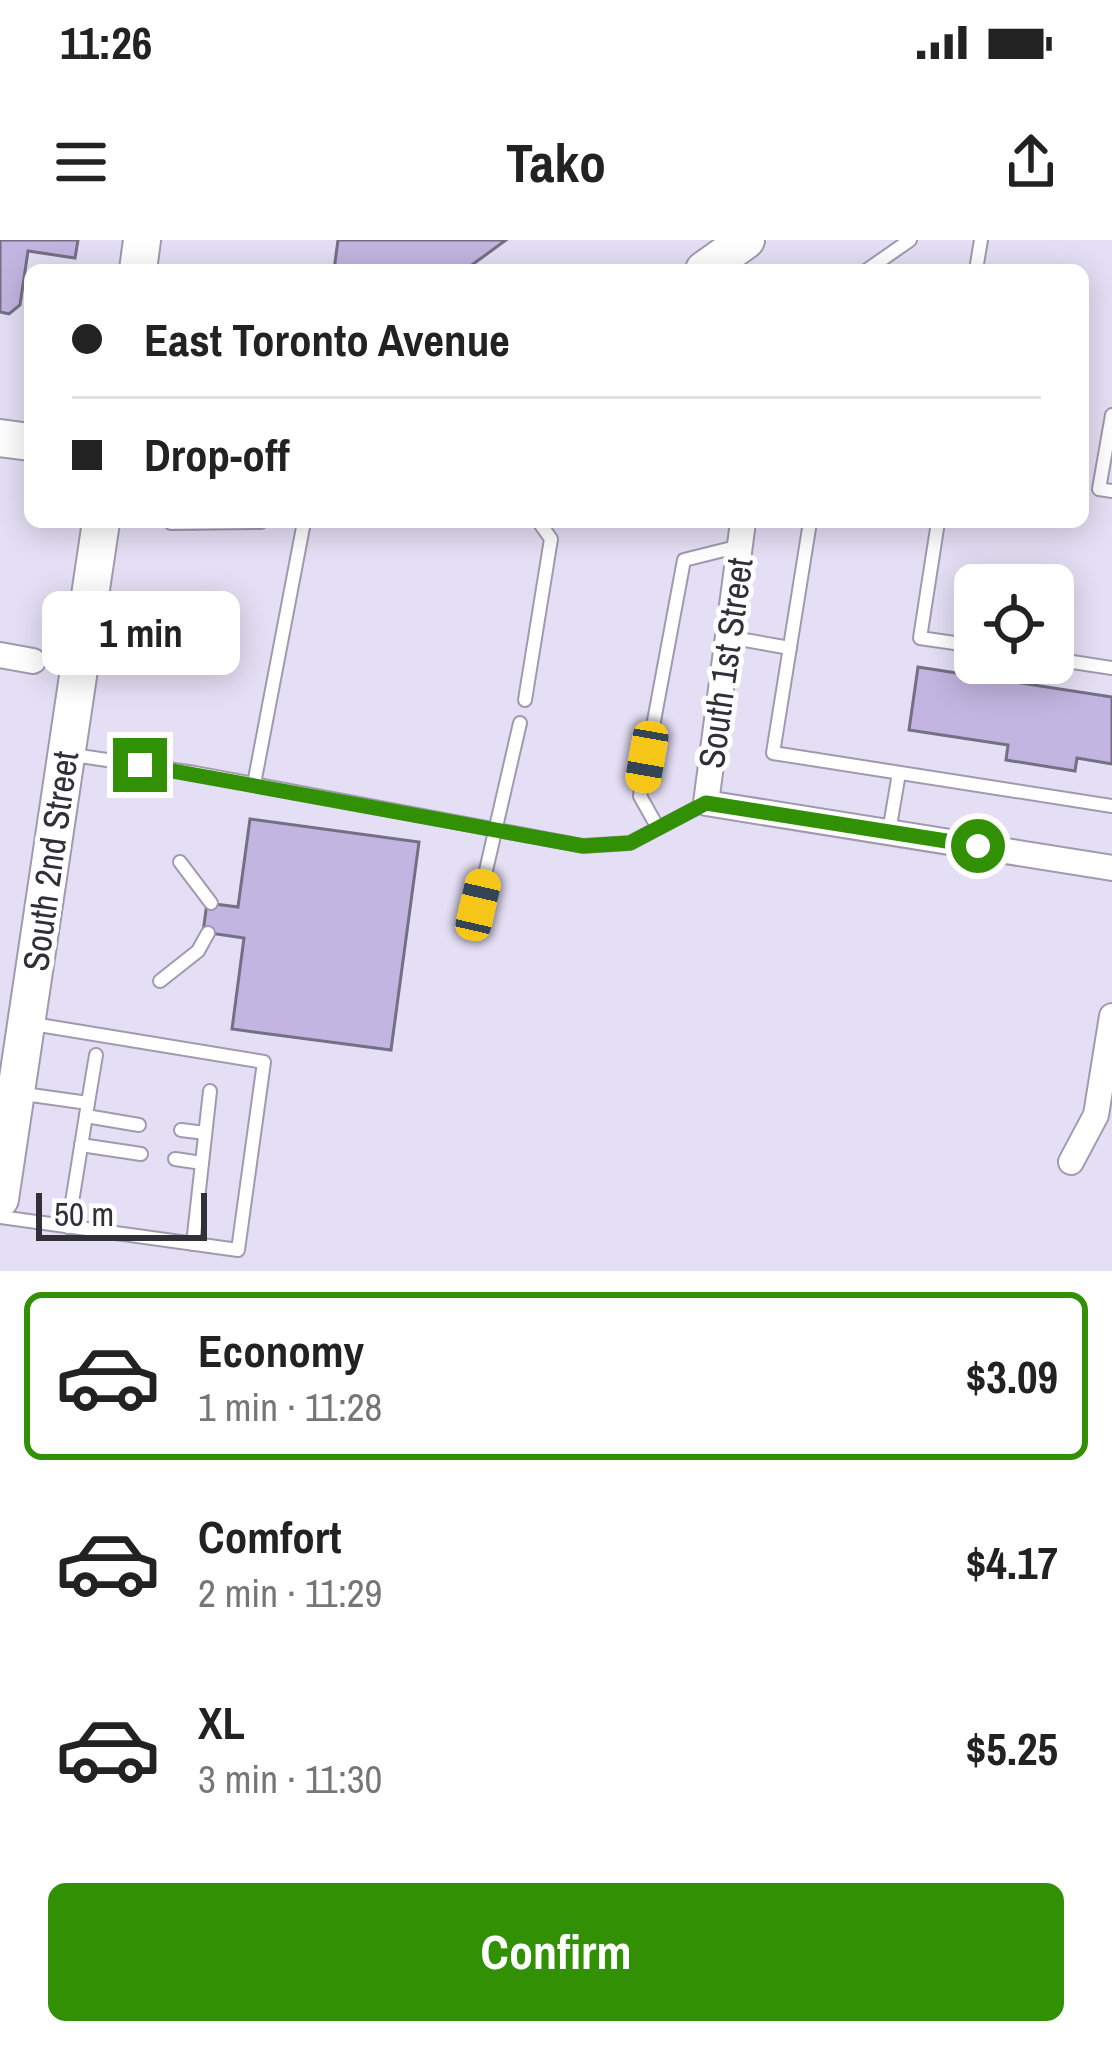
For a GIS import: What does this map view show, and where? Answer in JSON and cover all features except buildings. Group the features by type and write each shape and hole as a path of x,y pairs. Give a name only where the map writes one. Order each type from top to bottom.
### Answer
{"main road":[{"name":"South 2nd Street","path":"0,1199 100,528"}],"street":[{"name":"South 1st Street","path":"706,803 742,534"},
{"path":"0,655 33,661"},
{"path":"706,803 1112,868"},
{"path":"1071,1162 1096,1115 1112,1016"}],"lane":[{"path":"876,264 910,240"},
{"path":"1106,490 1112,415"},
{"path":"254,784 303,528"},
{"path":"525,700 551,539 543,528"},
{"path":"809,528 773,753 1112,806"},
{"path":"939,528 920,638 954,643"},
{"path":"658,828 640,796 685,560 742,534"},
{"path":"728,637 790,648"},
{"path":"1074,662 1112,668"},
{"path":"478,905 520,723"},
{"path":"66,754 583,846 630,843 706,803"},
{"path":"889,832 899,773"},
{"path":"180,862 212,904"},
{"path":"160,981 198,951 208,933"},
{"path":"0,1217 238,1250 264,1062 26,1023"},
{"path":"68,1227 96,1055"},
{"path":"193,1244 210,1091"},
{"path":"16,1093 139,1125"},
{"path":"181,1130 205,1133"},
{"path":"81,1145 141,1154"},
{"path":"175,1159 202,1162"}],"route":[{"path":"140,765 583,846 630,843 706,803 978,846"}]}
